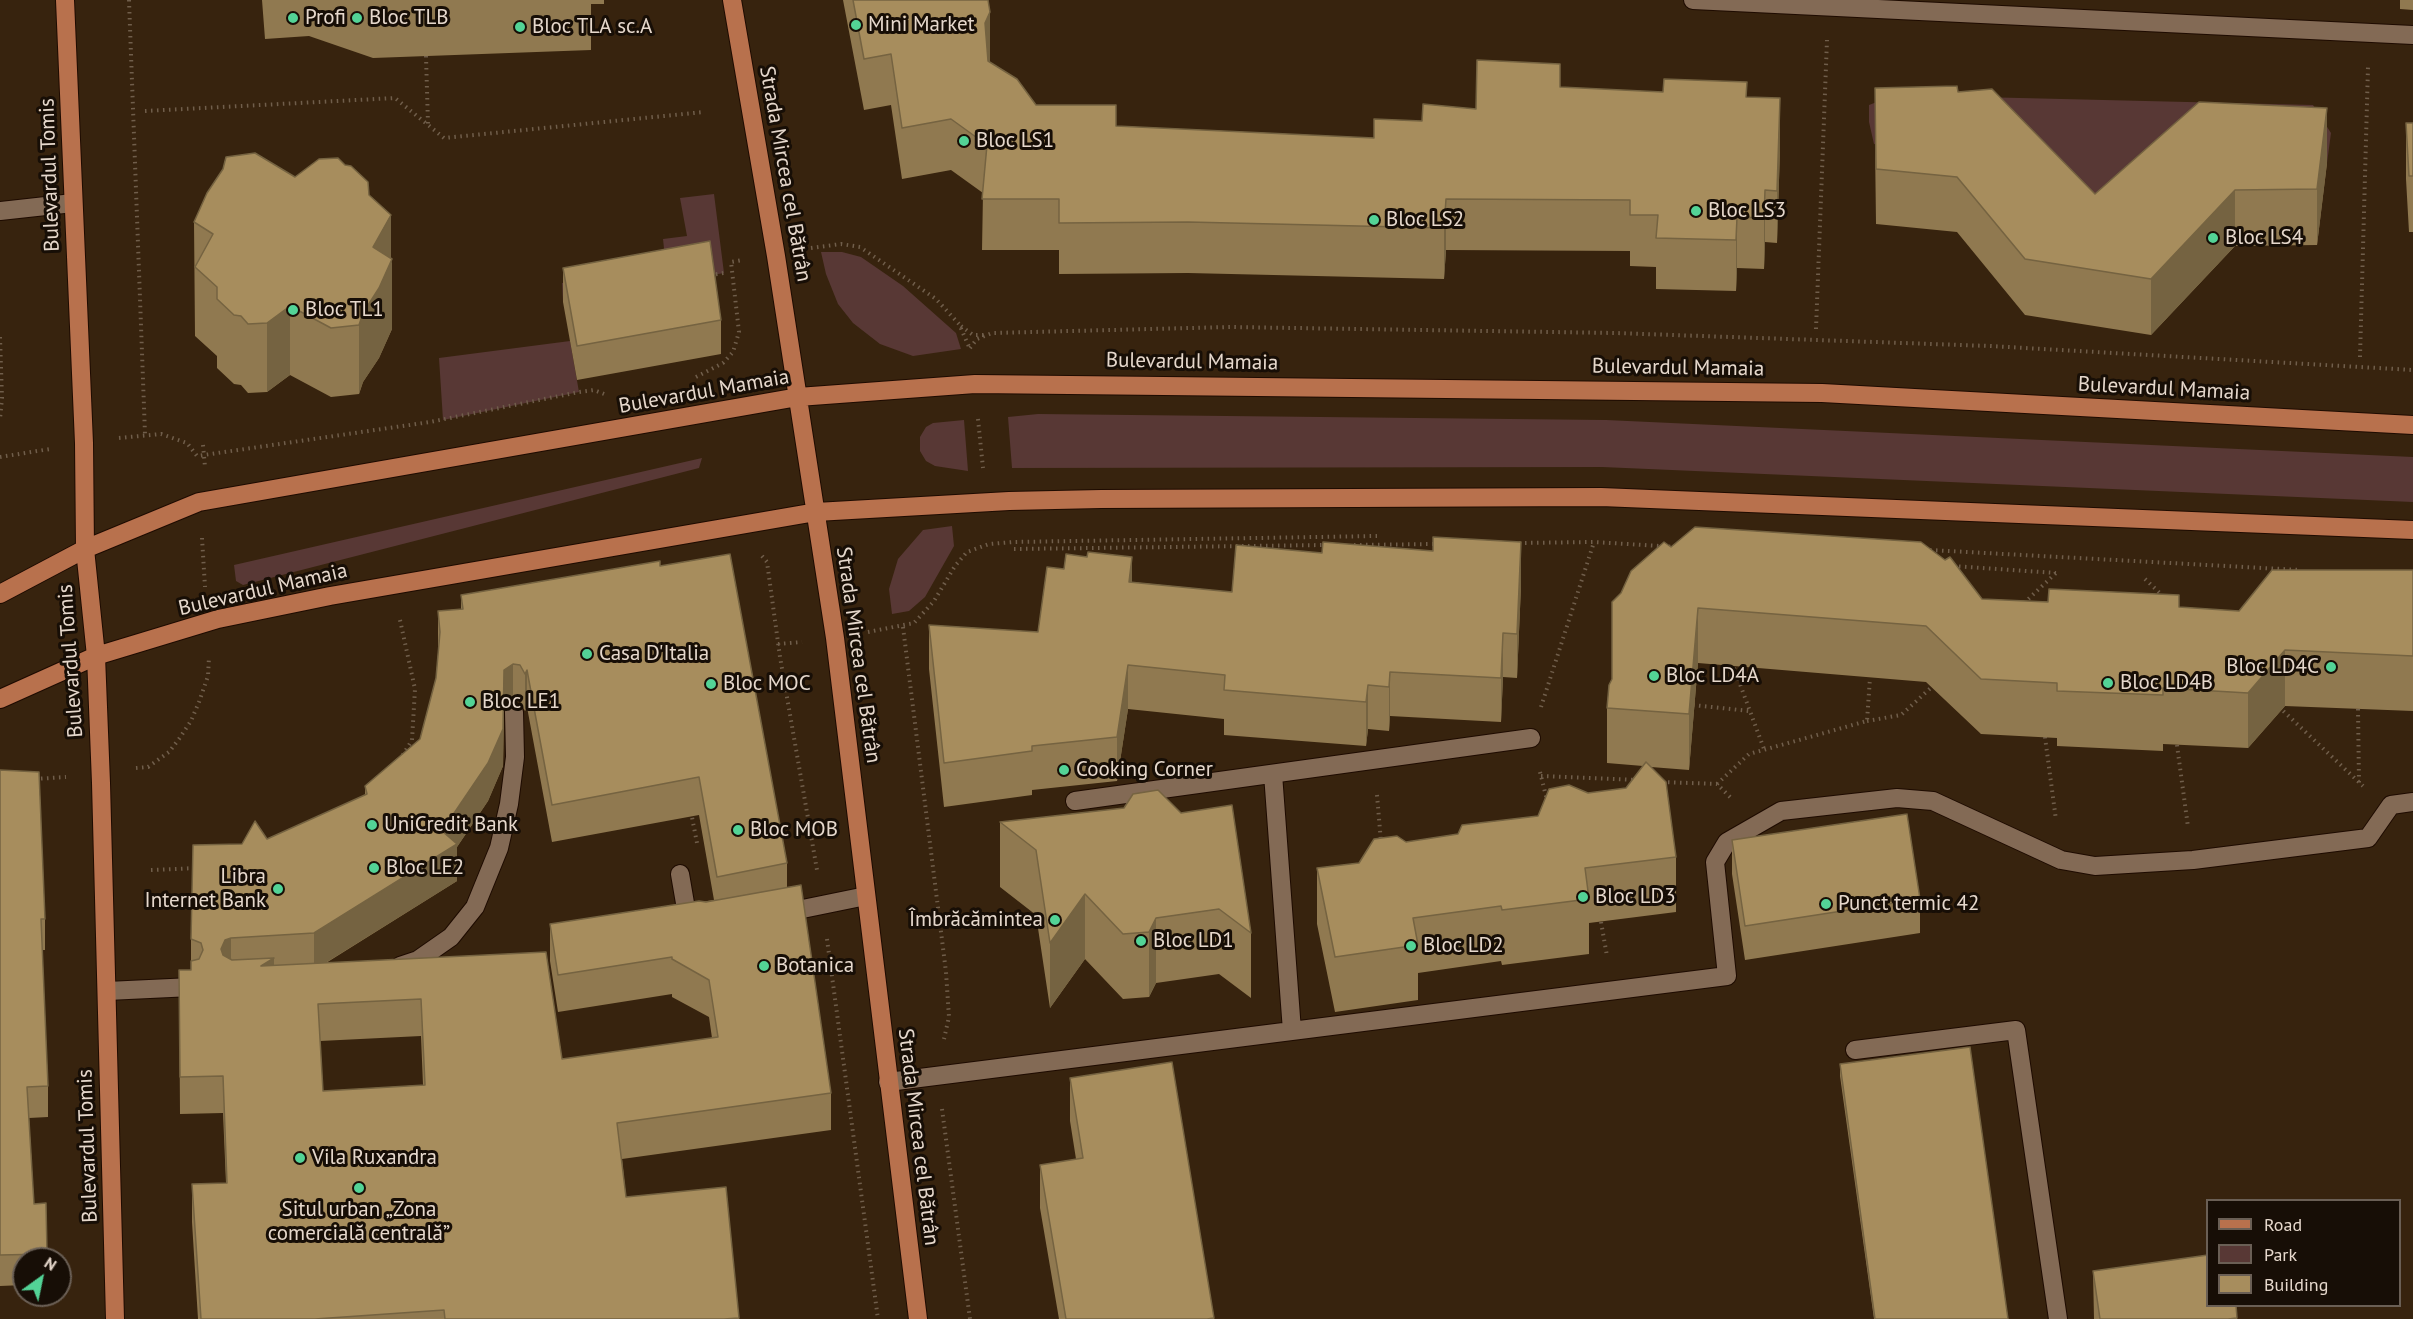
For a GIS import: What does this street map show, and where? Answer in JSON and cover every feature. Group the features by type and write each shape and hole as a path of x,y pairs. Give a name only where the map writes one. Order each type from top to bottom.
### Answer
{"main road":[{"name":"Bulevardul Tomis","path":"65,0 84,443 85,549 96,656 116,1319"},
{"name":"Strada Mircea cel Bătrân","path":"732,0 836,638 918,1319"},
{"name":"Bulevardul Mamaia","path":"0,594 85,549 199,502 798,397 975,384 1822,393 2413,425"},
{"name":"Bulevardul Mamaia","path":"0,699 96,656 208,622 330,596 816,512 985,502 1113,499 1601,497 2413,530"}],"street":[{"path":"1693,0 1829,7 1989,7 2413,35"},
{"path":"0,211 73,203"},
{"path":"388,970 418,960 451,937 474,907 499,848 509,804 515,757 514,712"},
{"path":"1076,801 1532,738"},
{"path":"1273,774 1292,1031"},
{"path":"888,1082 1727,976 1715,862 1727,842 1781,811 1897,798 1933,801 2061,860 2095,866 2193,860 2368,838 2391,806 2413,802"},
{"path":"680,874 686,909 694,920 704,927 715,926"},
{"path":"767,916 866,897"},
{"path":"107,990 192,987"},
{"path":"1855,1050 2016,1030 2058,1319"}],"path":[{"path":"129,0 145,434"},
{"path":"1816,329 1829,7"},
{"path":"2360,357 2369,33"},
{"path":"426,56 428,125"},
{"path":"145,111 395,98 444,138 704,112"},
{"path":"820,246 841,244 860,247 936,299 959,324 973,335 1230,327 1615,333 1990,346 2413,370"},
{"path":"689,380 723,363 733,352 739,332 731,262 736,261"},
{"path":"699,277 724,273"},
{"path":"959,324 970,348 985,502"},
{"path":"970,348 984,335"},
{"path":"0,337 3,398 0,419"},
{"path":"136,436 162,434 177,438 187,443 197,456 430,422 579,392 594,390 606,394"},
{"path":"203,445 206,474"},
{"path":"0,457 19,454"},
{"path":"199,502 208,622"},
{"path":"894,628 914,623 934,601 955,566 967,552 989,544 1384,536"},
{"path":"1511,543 1594,542 1677,547"},
{"path":"1550,809 1532,738 1594,542"},
{"path":"1345,545 1440,544"},
{"path":"1014,549 1334,545"},
{"path":"1928,550 2311,571"},
{"path":"755,552 767,562 778,644 823,905 878,1319"},
{"path":"1949,566 2056,573 2021,605"},
{"path":"2145,579 2171,604"},
{"path":"396,767 412,740 415,689 398,614"},
{"path":"389,622 410,618"},
{"path":"903,627 946,972 949,1017"},
{"path":"778,644 789,643"},
{"path":"128,770 148,766 169,752 179,739 191,721 199,702 208,676 210,653"},
{"path":"1734,668 1764,749"},
{"path":"1867,721 1870,678"},
{"path":"1717,784 1749,754 1867,721 1901,715 1938,681"},
{"path":"1693,705 1750,711"},
{"path":"2278,706 2360,783 2358,709"},
{"path":"2045,737 2061,860"},
{"path":"2177,745 2193,860"},
{"path":"1374,760 1381,849"},
{"path":"1541,776 1646,781"},
{"path":"24,780 50,779"},
{"path":"1658,781 1717,784 1757,823"},
{"path":"680,874 702,870 689,802"},
{"path":"151,870 207,868"},
{"path":"941,1098 970,1319"}],"green space":[{"path":"1895,95 2313,105 2331,133 2327,163 2199,157 2095,249 1989,141 1874,144 1869,122 1869,105"},
{"path":"714,194 724,273 563,302 562,283 666,267 663,239 687,236 680,198"},
{"path":"821,252 842,252 861,257 903,286 956,333 961,349 913,356 880,344 853,323 838,304 826,274"},
{"path":"570,341 579,392 443,420 439,358"},
{"path":"1038,414 1606,420 2413,457 2413,502 1602,467 1012,468 1008,417"},
{"path":"964,420 968,471 935,466 926,461 920,451 920,437 926,427 933,423"},
{"path":"702,458 699,468 243,585 236,581 234,565"},
{"path":"952,526 954,546 925,597 909,611 892,614 889,589 898,559 923,530"}],"building":[{"path":"853,0 988,0 990,12 985,23 988,61 1017,79 1036,105 1116,105 1116,126 1374,138 1374,119 1422,121 1423,104 1476,109 1477,60 1560,64 1560,87 1663,92 1664,79 1747,82 1746,97 1780,98 1777,191 1765,190 1764,218 1737,217 1736,240 1656,238 1658,215 1630,215 1630,200 1446,199 1444,228 1188,222 1059,223 1059,199 982,199 987,145 951,119 902,128 891,54 864,59"},
{"path":"1957,86 1958,92 1992,89 2095,194 2199,102 2327,108 2317,189 2235,190 2151,279 2025,259 1957,177 1876,169 1875,88"},
{"path":"2406,123 2413,123 2413,176 2409,176"},
{"path":"255,153 295,177 319,159 338,158 345,165 351,166 368,182 369,195 391,215 373,247 392,259 359,325 331,328 290,306 267,323 248,324 241,316 234,315 217,299 217,287 195,267 213,234 194,222 207,193 223,169 226,157"},
{"path":"710,241 721,320 577,346 563,268"},
{"path":"1695,527 1921,542 1945,560 1950,557 1982,599 2048,602 2049,589 2179,595 2179,607 2239,611 2272,570 2413,570 2413,656 2285,650 2248,693 2163,688 2163,695 2057,691 2057,683 1981,679 1926,626 1698,608 1689,714 1607,708 1609,685 1612,679 1612,602 1621,593 1631,571 1664,542 1671,547"},
{"path":"1433,537 1521,542 1517,634 1503,633 1501,678 1390,672 1389,687 1368,685 1366,702 1224,690 1225,675 1128,665 1117,737 1032,746 1032,751 944,763 929,625 1038,632 1047,567 1064,569 1066,554 1087,557 1088,552 1132,557 1129,582 1232,592 1236,545 1322,553 1323,542 1433,551"},
{"path":"730,554 787,863 717,877 699,777 552,805 527,670 525,674 520,665 513,664 504,670 503,729 488,763 442,831 457,844 314,933 231,938 225,940 221,949 223,955 232,960 274,958 261,966 546,952 562,1059 718,1037 709,980 672,957 558,975 550,924 699,901 706,902 801,885 831,1093 617,1123 626,1197 726,1187 739,1318 445,1319 444,1310 315,1319 201,1319 192,1184 227,1183 223,1076 180,1077 179,970 191,970 191,961 199,959 203,950 201,943 191,939 193,845 242,844 255,821 267,839 367,794 365,786 420,739 436,678 440,632 438,611 463,609 461,595 660,561 660,566","holes":["421,999 425,1085 323,1091 318,1004"]},
{"path":"1646,762 1666,782 1676,857 1585,868 1589,899 1502,910 1501,906 1413,918 1418,945 1335,957 1317,868 1359,863 1374,839 1397,836 1406,842 1458,834 1462,825 1538,816 1549,789 1569,785 1588,793 1626,788"},
{"path":"0,770 39,772 45,919 41,919 48,1086 27,1087 34,1204 46,1203 47,1247 12,1247 12,1255 0,1255"},
{"path":"1158,790 1181,813 1232,805 1251,933 1219,909 1156,918 1149,932 1123,934 1085,894 1050,943 1036,850 1000,822 1124,808 1133,794"},
{"path":"1907,814 1920,899 1745,926 1732,840"},
{"path":"1970,1047 2008,1319 1875,1319 1840,1064"},
{"path":"1172,1062 1214,1318 1066,1319 1040,1165 1083,1158 1070,1078"},
{"path":"2206,1255 2206,1307 2236,1307 2237,1318 2100,1319 2093,1271"}],"place":[{"name":"Profi","path":"293,18"},
{"name":"Bloc TLB","path":"357,18"},
{"name":"Mini Market","path":"856,25"},
{"name":"Bloc TLA sc.A","path":"520,27"},
{"name":"Bloc LS1","path":"964,141"},
{"name":"Bloc LS3","path":"1696,211"},
{"name":"Bloc LS2","path":"1374,220"},
{"name":"Bloc LS4","path":"2213,238"},
{"name":"Bloc TL1","path":"293,310"},
{"name":"Casa D'Italia","path":"587,654"},
{"name":"Bloc LD4C","path":"2331,667"},
{"name":"Bloc LD4A","path":"1654,676"},
{"name":"Bloc LD4B","path":"2108,683"},
{"name":"Bloc MOC","path":"711,684"},
{"name":"Bloc LE1","path":"470,702"},
{"name":"Cooking Corner","path":"1064,770"},
{"name":"UniCredit Bank","path":"372,825"},
{"name":"Bloc MOB","path":"738,830"},
{"name":"Bloc LE2","path":"374,868"},
{"name":"Libra Internet Bank","path":"278,889"},
{"name":"Bloc LD3","path":"1583,897"},
{"name":"Punct termic 42","path":"1826,904"},
{"name":"Îmbrăcămintea","path":"1055,920"},
{"name":"Bloc LD1","path":"1141,941"},
{"name":"Bloc LD2","path":"1411,946"},
{"name":"Botanica","path":"764,966"},
{"name":"Vila Ruxandra","path":"300,1158"},
{"name":"Situl urban „Zona comercială centrală”","path":"359,1188"}]}
